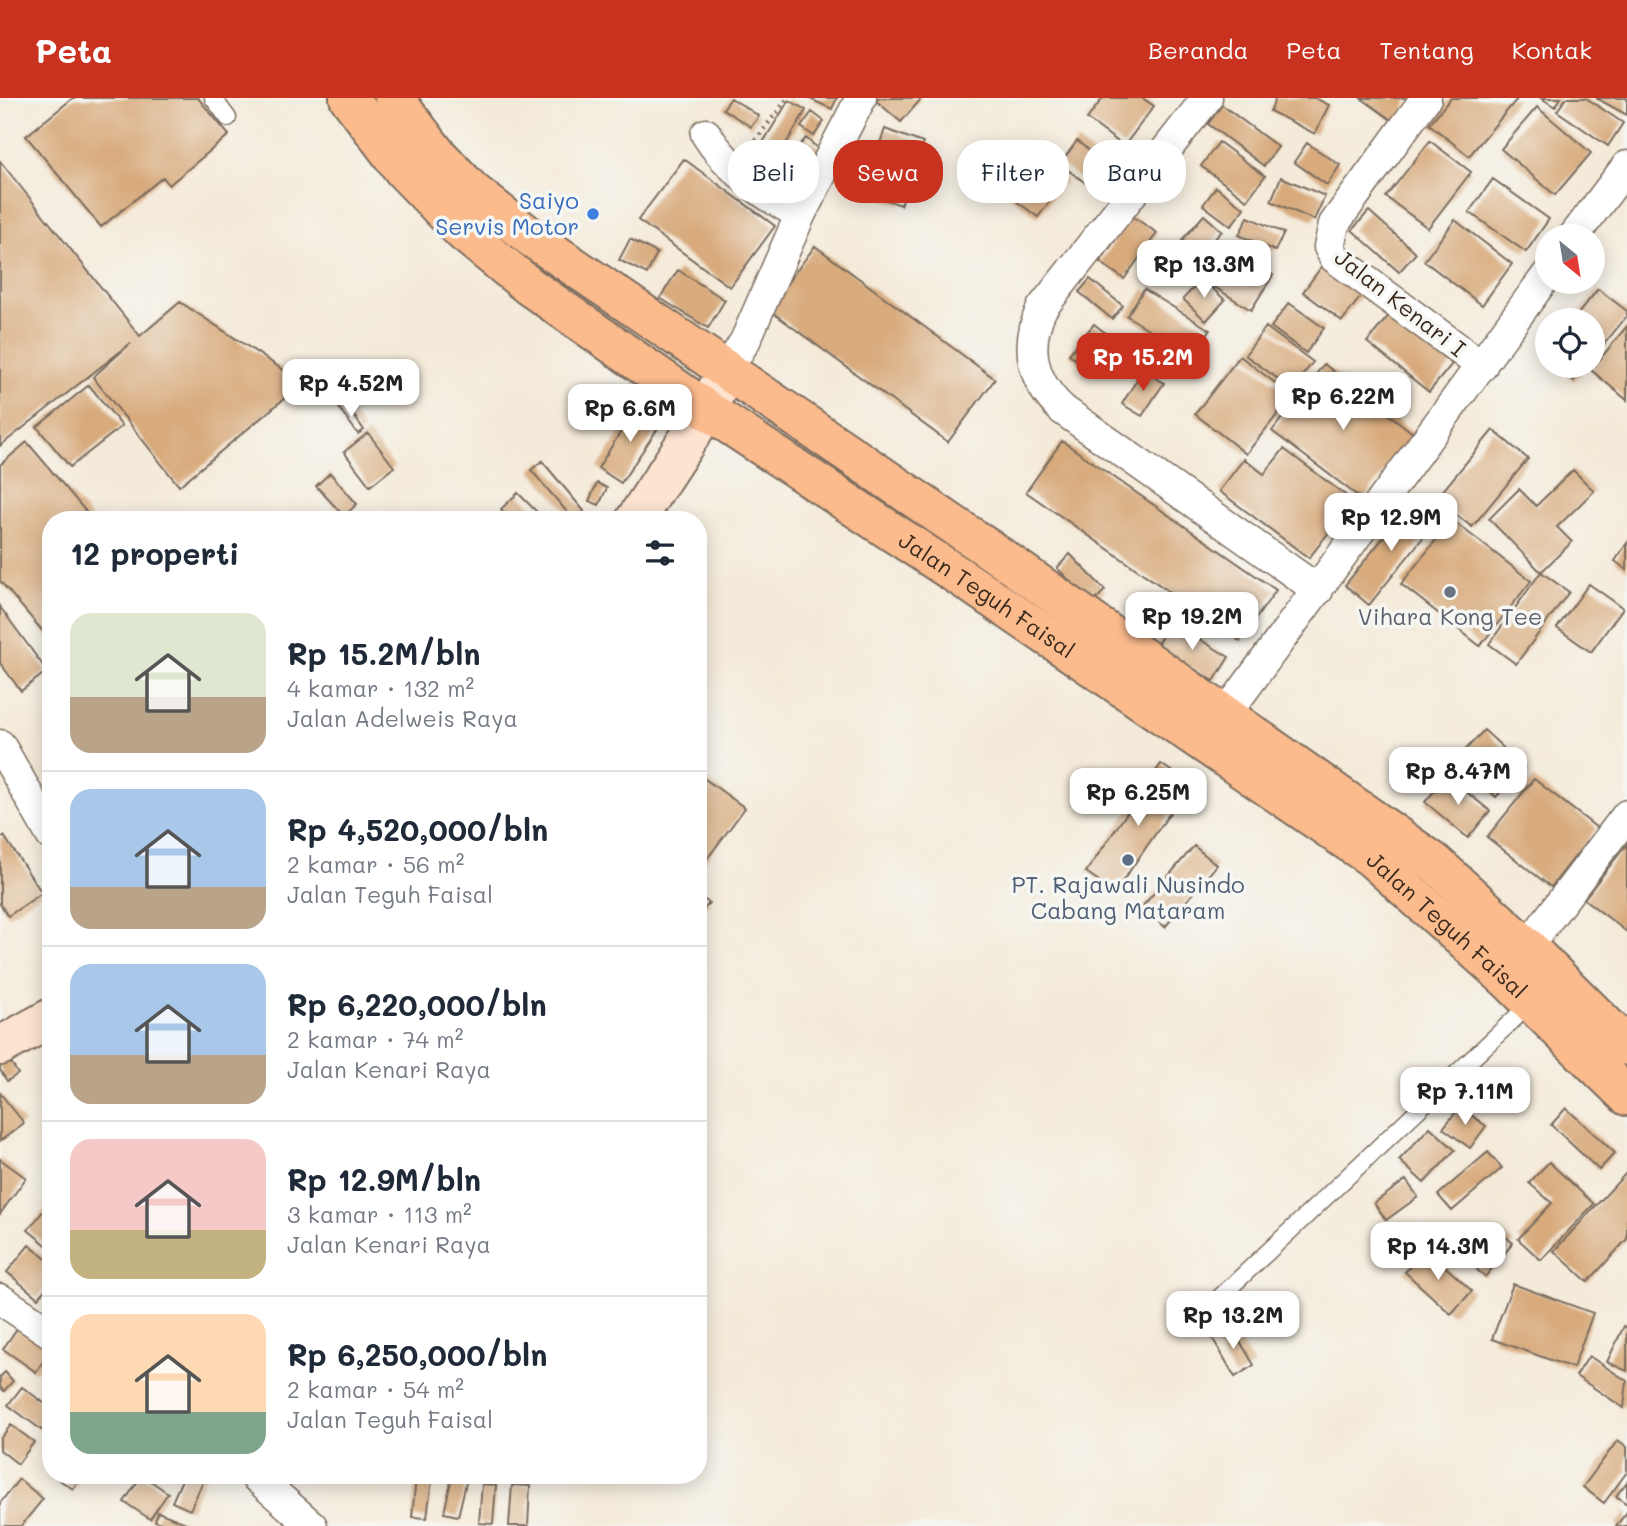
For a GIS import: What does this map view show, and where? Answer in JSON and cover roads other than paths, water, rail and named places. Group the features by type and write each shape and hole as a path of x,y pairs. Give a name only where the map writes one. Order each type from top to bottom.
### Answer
{"highway":[{"name":"Jalan Teguh Faisal","path":"349,98 404,171 463,232 530,286 707,410 968,582 1371,858 1531,1003 1627,1096"},
{"name":"Jalan Teguh Faisal","path":"394,98 436,153 472,191 533,238 992,551 1434,863 1528,947 1627,1046"},
{"path":"1069,651 1092,621"}],"main road":[{"path":"641,511 668,474 707,410 726,371"},
{"path":"0,1046 42,1023"}],"street":[{"path":"726,371 755,321 801,213 861,98"},
{"path":"1207,98 1042,308 1032,344 1035,369 1046,392 1063,410 1318,590"},
{"name":"Jalan Kenari I","path":"1426,98 1334,224 1329,247 1335,258 1482,366"},
{"path":"706,134 773,202 801,213"},
{"path":"1583,224 1627,166"},
{"path":"1204,745 1535,292"},
{"path":"0,745 42,819"},
{"path":"1528,947 1627,815"},
{"path":"0,1299 42,1327"},
{"path":"264,1484 312,1526"}],"lane":[{"path":"213,98 228,118"},
{"path":"1200,1317 1531,1003"}],"place":[{"name":"Saiyo Servis Motor","path":"593,214"},
{"name":"Vihara Kong Tee","path":"1450,592"},
{"name":"PT. Rajawali Nusindo Cabang Mataram","path":"1128,860"}]}
